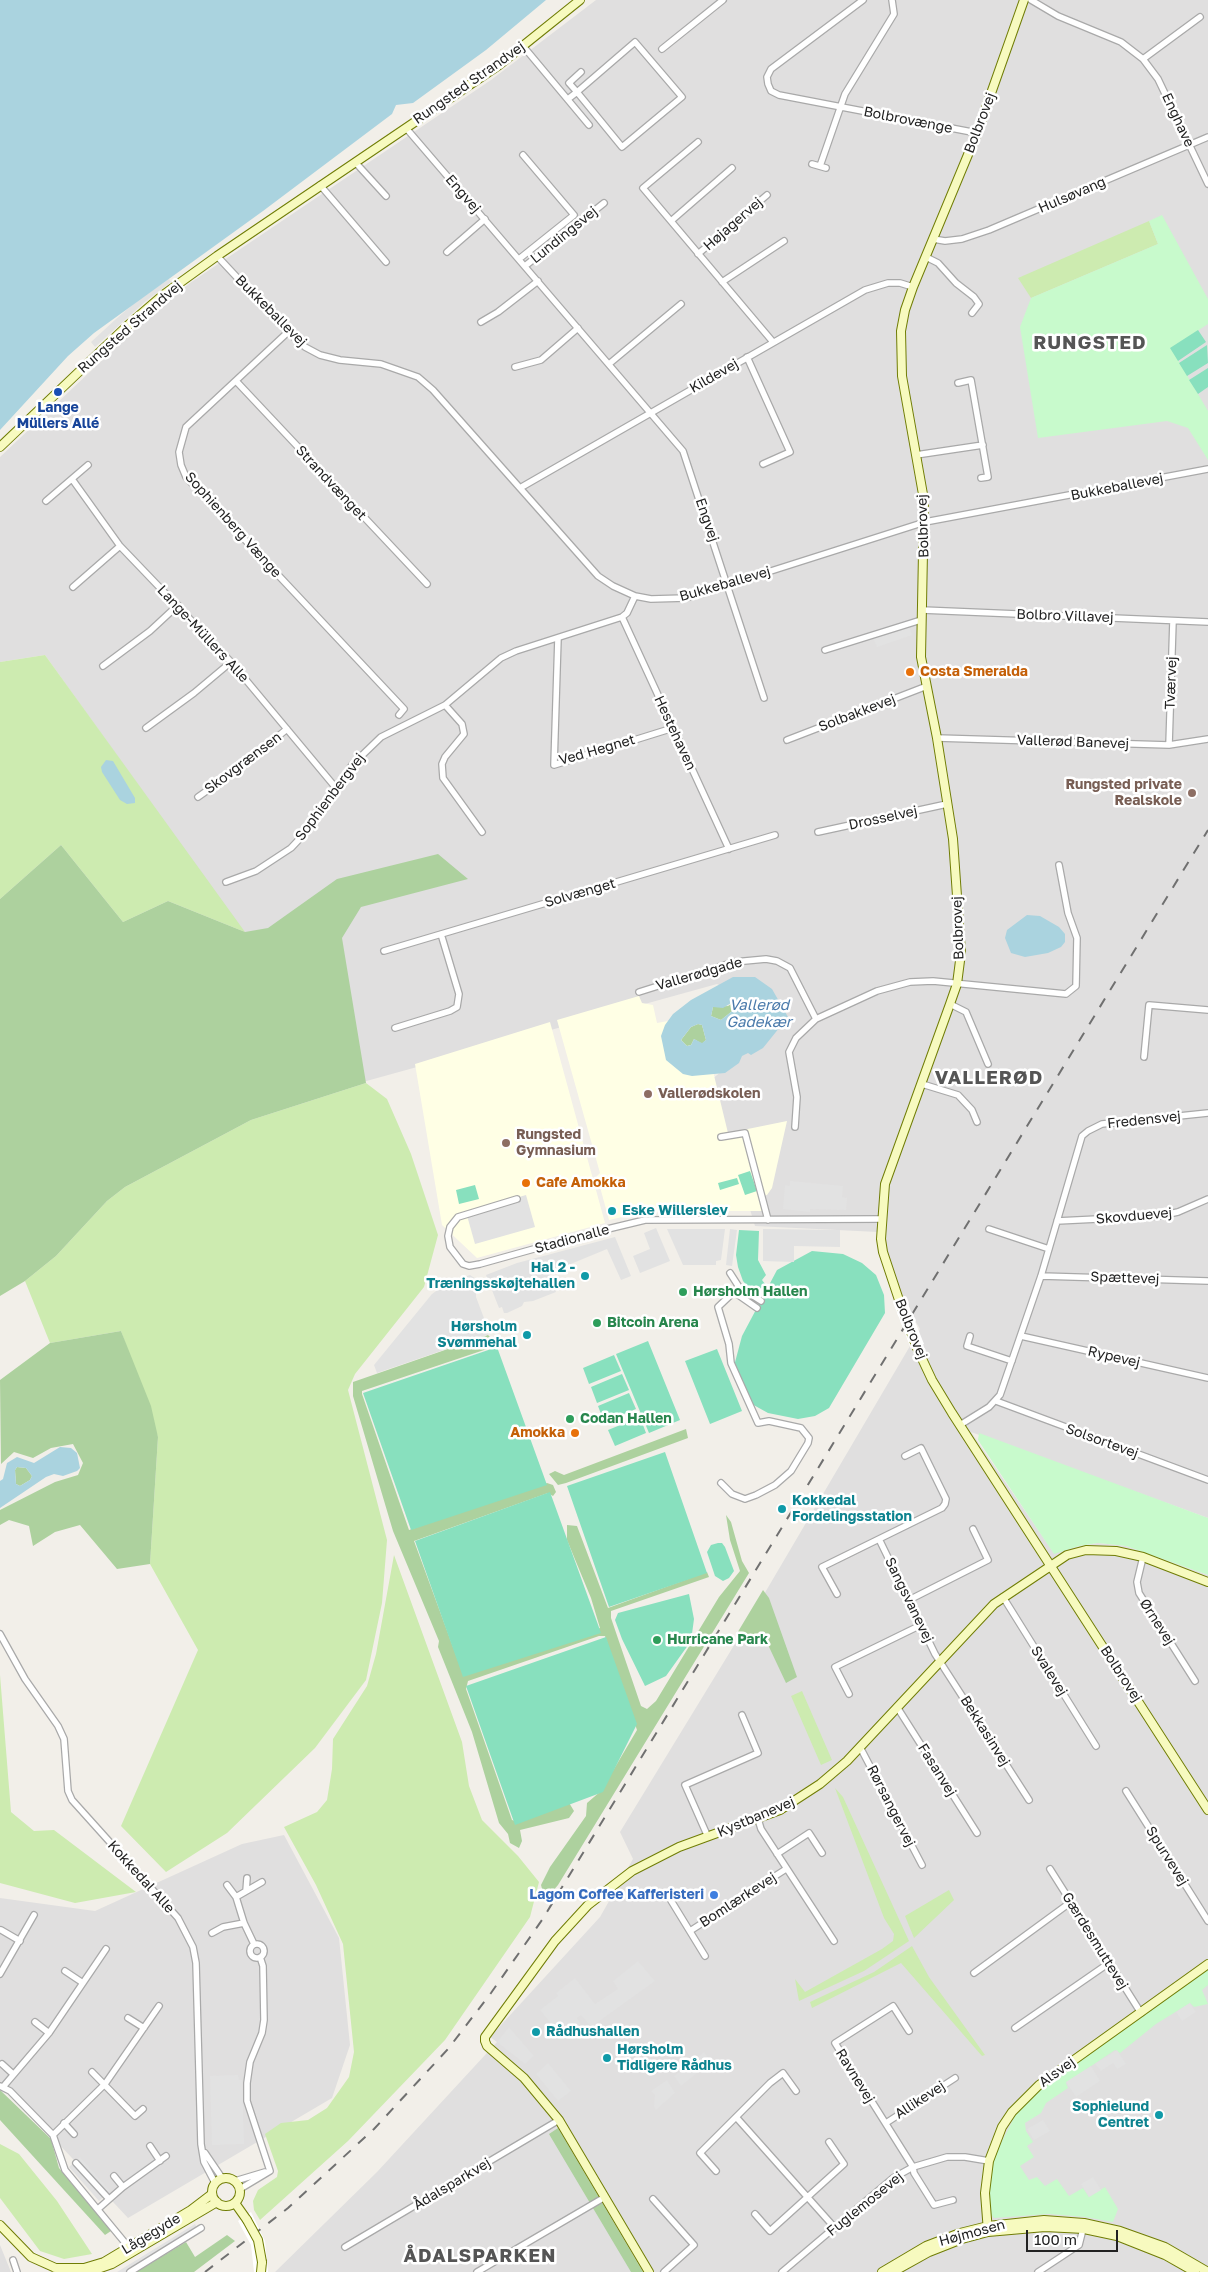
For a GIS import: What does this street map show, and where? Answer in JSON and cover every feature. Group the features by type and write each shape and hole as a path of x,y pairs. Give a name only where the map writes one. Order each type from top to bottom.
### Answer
{"street":[{"name":"Rungsted Strandvej","path":"0,447 127,326 163,295 523,46 580,0"},
{"path":"662,49 723,0"},
{"name":"Bolbrovænge","path":"863,0 771,69 768,77 771,91 779,96 977,134"},
{"path":"820,166 845,94 894,14 892,0"},
{"name":"Bolbrovej","path":"1024,0 977,134 913,287 905,310 900,354 924,500 921,658 948,804 956,869 960,953 956,984 950,1004 888,1174 882,1202 883,1252 917,1348 932,1380 1208,1810"},
{"name":"Enghave","path":"1031,0 1058,16 1121,42 1143,59 1158,79 1208,184"},
{"path":"1143,59 1200,17"},
{"path":"568,99 577,92 635,42 682,97 622,147 577,92 569,83 581,72"},
{"path":"523,46 589,125"},
{"name":"Engvej","path":"406,128 651,412 686,456 764,698"},
{"name":"Hulsøvang","path":"933,239 945,241 962,239 989,230 1208,137"},
{"name":"Højagervej","path":"698,142 643,188 773,342"},
{"path":"519,259 574,215 523,155"},
{"path":"355,162 386,196"},
{"path":"812,164 826,168"},
{"path":"671,221 732,168"},
{"path":"320,185 386,262"},
{"name":"Højagervej","path":"698,254 767,195"},
{"name":"Lundingsvej","path":"525,266 604,203"},
{"path":"447,252 485,219"},
{"path":"722,282 784,241"},
{"name":"Bukkeballevej","path":"217,256 288,332 305,347 320,355 340,360 380,364 418,378 433,390 598,576 613,586 635,596 651,599 686,598 925,522 1208,469"},
{"path":"926,257 938,263 956,283 974,297 979,304 972,313"},
{"path":"481,322 498,312 538,281"},
{"name":"Kildevej","path":"520,488 865,290 888,283 900,283 913,287"},
{"path":"609,364 682,304"},
{"path":"515,367 541,360 578,328"},
{"name":"Sophienberg Vænge","path":"288,332 186,427 179,452 181,465 186,477 404,709 399,715"},
{"path":"747,357 790,452 763,464"},
{"path":"958,383 971,380 988,476 981,478"},
{"name":"Strandvænget","path":"236,381 427,584"},
{"path":"916,455 983,445"},
{"path":"46,501 88,465"},
{"name":"Lange-Müllers Alle","path":"72,479 120,546 231,662 336,788"},
{"path":"73,587 120,546"},
{"path":"622,617 627,613 635,596"},
{"path":"103,666 150,631 178,605"},
{"name":"Bolbro Villavej","path":"922,610 1208,622"},
{"name":"Sophienbergvej","path":"226,882 256,871 291,848 307,831 352,765 381,737 446,705 501,658 622,617"},
{"name":"Hestehaven","path":"622,617 729,849"},
{"path":"825,650 921,620"},
{"name":"Tværvej","path":"1169,745 1173,620"},
{"name":"Ved Hegnet","path":"558,638 554,765 673,728"},
{"path":"146,728 194,693 231,662"},
{"name":"Solbakkevej","path":"787,740 927,686"},
{"path":"446,705 462,724 464,734 445,757 442,764 443,778 482,832"},
{"name":"Skovgrænsen","path":"198,797 239,768 287,729"},
{"name":"Vallerød Banevej","path":"937,738 1169,745 1208,739"},
{"name":"Drosselvej","path":"818,832 948,804"},
{"name":"Solvænget","path":"384,951 775,835"},
{"path":"795,1127 797,1097 789,1052 796,1038 816,1019 897,984 932,981 1059,994 1066,994 1074,989 1077,938 1068,912 1060,865"},
{"path":"395,1028 450,1011 457,1006 460,994 441,934"},
{"name":"Vallerødgade","path":"639,992 734,962 766,959 776,961 790,968 816,1019"},
{"path":"950,1004 966,1012 988,1064"},
{"path":"1144,1057 1149,1005 1208,1010"},
{"path":"922,1084 958,1095 972,1110 977,1122"},
{"name":"Fredensvej","path":"996,1401 1021,1336 1041,1276 1078,1144 1088,1130 1102,1124 1208,1113"},
{"path":"721,1137 745,1133 768,1220"},
{"name":"Stadionalle","path":"517,1199 458,1217 450,1227 448,1236 450,1247 463,1264 469,1266 480,1264 590,1233 645,1220 881,1219"},
{"name":"Skovduevej","path":"1057,1222 1159,1216 1178,1212 1208,1199"},
{"path":"989,1229 1049,1250"},
{"path":"730,1274 739,1287 761,1301"},
{"name":"Spættevej","path":"1041,1276 1208,1281"},
{"path":"721,1483 732,1494 745,1499 756,1495 775,1485 791,1471 808,1443 809,1438 801,1428 769,1421 758,1423 731,1363 729,1344 718,1307 739,1287"},
{"path":"734,1292 757,1308"},
{"path":"970,1336 967,1346 1012,1361"},
{"name":"Rypevej","path":"1021,1336 1208,1378"},
{"path":"960,1425 996,1401"},
{"name":"Solsortevej","path":"996,1401 1208,1480"},
{"path":"836,1594 822,1567 942,1508 945,1504 946,1499 921,1448 905,1456"},
{"path":"909,1600 988,1560 973,1529"},
{"name":"Sangsvanevej","path":"879,1539 921,1625 941,1661"},
{"name":"Kystbanevej","path":"559,2120 524,2078 487,2046 485,2036 555,1941 588,1905 632,1871 662,1854 780,1810 820,1784 840,1768 1003,1597 1067,1555 1086,1550 1116,1551 1143,1558 1208,1582"},
{"name":"Ørnevej","path":"1143,1558 1138,1582 1139,1593 1195,1681"},
{"name":"Svalevej","path":"1003,1597 1096,1746"},
{"path":"849,1694 835,1667 921,1625"},
{"name":"Kokkedal Alle","path":"0,1634 25,1679 58,1726 64,1739 68,1791 72,1800 178,1918 193,1947 196,1963 201,2147 219,2181"},
{"name":"Bekkasinvej","path":"941,1661 1029,1800"},
{"name":"Fasanvej","path":"897,1707 976,1833"},
{"path":"708,1837 685,1785 758,1753 742,1715"},
{"name":"Rørsangervej","path":"860,1746 922,1865"},
{"name":"Spurvevej","path":"1126,1792 1208,1920"},
{"path":"758,1819 761,1829 834,1941"},
{"path":"777,1854 809,1833 822,1853"},
{"name":"Bomlærkevej","path":"690,1931 786,1869"},
{"name":"Gærdesmuttevej","path":"1050,1869 1141,2013"},
{"path":"246,1891 247,1878"},
{"path":"236,1897 262,1882"},
{"path":"227,1885 236,1897 244,1923 254,1944"},
{"name":"Bomlærkevej","path":"667,1894 705,1956"},
{"path":"974,1972 1071,1902"},
{"path":"0,1974 34,1914"},
{"path":"212,1933 222,1927 244,1923"},
{"path":"1,1930 20,1941"},
{"path":"254,1944 250,1947 250,1954 253,1957 260,1957"},
{"path":"240,2190 270,2171 247,2101 250,2062 262,2032 264,2020 260,1957 264,1949 259,1944 254,1944"},
{"path":"106,1949 49,2033 1,2086 53,2135 65,2170 130,2250"},
{"path":"1015,2028 1109,1963"},
{"name":"Alsvej","path":"988,2229 985,2193 989,2161 1002,2127 1023,2098 1208,1964"},
{"path":"65,1971 83,1984"},
{"path":"53,2135 105,2084 159,2006"},
{"name":"Ravnevej","path":"909,2031 893,2006 835,2043 913,2167 914,2173 934,2205 953,2200"},
{"path":"128,2018 144,2028"},
{"path":"35,2022 49,2033"},
{"path":"2,2064 13,2074"},
{"path":"92,2072 135,2116 143,2109"},
{"path":"716,2170 700,2153 770,2083 783,2073 796,2091"},
{"name":"Allikevej","path":"886,2123 955,2078"},
{"path":"736,2117 835,2228"},
{"path":"559,2120 649,2272"},
{"name":"Ådalsparkvej","path":"345,2247 559,2120"},
{"path":"64,2123 74,2134"},
{"path":"755,2214 770,2231 844,2164 829,2142"},
{"path":"150,2146 160,2161"},
{"path":"98,2209 123,2187 166,2156"},
{"name":"Fuglemosevej","path":"782,2272 893,2178 913,2167 947,2157 965,2157 989,2161"},
{"path":"76,2162 109,2199"},
{"path":"235,2181 240,2190 239,2197 235,2203 226,2206 217,2202 212,2194 219,2181 235,2181 267,2172"},
{"path":"114,2176 123,2187"},
{"name":"Lågegyde","path":"89,2272 108,2266 212,2194"},
{"path":"477,2272 604,2198"},
{"path":"654,2199 694,2245 664,2272"},
{"name":"Lågegyde","path":"55,2270 89,2267 104,2262 130,2250 217,2202"},
{"path":"235,2203 258,2240 262,2262 261,2272"},
{"name":"Lågegyde","path":"0,2225 31,2257 55,2270 65,2272"},
{"path":"1038,2272 1079,2245 1084,2226"},
{"name":"Højmosen","path":"1084,2226 1141,2244 1195,2272"},
{"name":"Højmosen","path":"882,2272 988,2229 1084,2226 1145,2239 1208,2272"},
{"name":"Lågegyde","path":"130,2272 201,2228"},
{"path":"12,2260 17,2272"},
{"path":"903,2262 910,2272"},
{"name":"Højmosen","path":"893,2272 903,2262"}],"shaded area":[{"path":"596,0 1208,0 1208,1518 971,1432 1054,1553 1098,1543 1126,1546 1208,1575 1208,2272 275,2272 377,2172 497,2042 490,2037 600,1917 633,1859 620,1832 733,1647 920,1329 892,1281 878,1232 755,1226 711,1080 785,1019 717,984 352,1085 45,655 0,662 0,457 131,333 190,283 491,80"},
{"path":"169,279 171,282 146,301 95,347 91,342 116,319 138,300"},
{"path":"909,626 912,635 877,647 873,638"},
{"name":"Vallerødskolen","path":"639,996 642,1003 653,1005 657,1023 668,1021 711,1063 728,1133 787,1121 772,1188 767,1195 760,1197 765,1211 668,1211 631,1215 609,1220 597,1176 600,1173 557,1020"},
{"name":"Rungsted Gymnasium","path":"550,1022 605,1223 477,1258 442,1225 415,1064"},
{"path":"790,1181 843,1186 842,1197 847,1198 846,1210 810,1209 810,1212 783,1209 785,1185 790,1186"},
{"path":"526,1195 535,1227 475,1244 466,1212"},
{"path":"656,1228 670,1261 640,1273 633,1256 650,1249 644,1233"},
{"path":"667,1229 725,1229 721,1260 716,1261 716,1265 683,1265"},
{"path":"730,1229 737,1230 732,1266 726,1265"},
{"path":"763,1229 840,1230 840,1247 794,1246 794,1262 763,1261"},
{"path":"615,1237 631,1276 621,1280 607,1249 549,1273 556,1292 533,1301 524,1302 522,1306 507,1313 504,1313 502,1307 499,1308 486,1275 517,1263"},
{"path":"470,1275 476,1279 476,1297 490,1334 377,1373 374,1365 432,1294 449,1282"},
{"path":"284,1835 339,1938 350,2045 332,2098 128,2218 0,2081 0,1898 95,1911 242,1844"},
{"path":"638,1961 655,1981 591,2027 581,2015 577,2018 581,2024 563,2039 540,2010 558,1996 556,1993 575,1978 595,2004 618,1989 613,1981"},
{"path":"1190,2003 1196,2012 1182,2021 1176,2012"},
{"path":"509,2027 534,2056 525,2064 497,2042"},
{"path":"1117,2050 1126,2064 1117,2069 1113,2063 1101,2071 1095,2064"},
{"path":"704,2052 711,2062 681,2086 674,2076"},
{"path":"548,2063 571,2091 558,2101 536,2074"},
{"path":"1091,2066 1100,2081 1076,2097 1066,2082"},
{"path":"238,2075 239,2080 242,2080 244,2144 212,2145 210,2076"},
{"path":"667,2080 675,2093 656,2110 654,2106 655,2095 651,2091"},
{"path":"1043,2120 1050,2131 1034,2140 1027,2129"},
{"path":"80,2157 110,2191 99,2201 69,2167"},
{"path":"1093,2177 1101,2190 1089,2197 1081,2184"},
{"path":"195,2224 198,2230 130,2272 117,2272"},
{"path":"0,2245 11,2272 0,2272"}],"green space":[{"path":"1162,215 1208,299 1208,324 1171,348 1208,411 1208,460 1188,428 1167,421 1038,438 1020,327 1031,298 1158,244 1149,221"},
{"path":"1149,221 1158,244 1031,298 1018,278"},
{"path":"1198,330 1206,342 1178,361 1170,348"},
{"path":"1207,345 1208,363 1187,376 1179,363"},
{"path":"1208,368 1208,387 1198,394 1189,380"},
{"path":"45,655 245,932 168,901 123,922 61,845 0,899 0,662"},
{"path":"61,845 123,922 168,901 245,932 268,928 337,879 438,854 468,879 361,907 342,938 366,1083 251,1120 125,1187 107,1201 56,1256 25,1281 0,1296 0,899"},
{"path":"737,1000 736,1008 721,1020 711,1016 713,1007 728,1006"},
{"path":"698,1024 702,1025 706,1040 702,1044 694,1039 691,1045 687,1046 681,1040 691,1027"},
{"path":"366,1083 387,1099 411,1154 438,1235 424,1287 355,1374 348,1390 387,1540 382,1603 366,1680 315,1748 227,1833 166,1872 121,1826 198,1650 150,1564 158,1437 121,1331 50,1343 25,1281 56,1256 107,1201 125,1187 251,1120"},
{"path":"750,1171 757,1191 745,1195 738,1175"},
{"path":"737,1178 739,1184 720,1190 718,1183"},
{"path":"475,1185 479,1199 459,1204 456,1190"},
{"path":"739,1230 759,1231 758,1260 766,1275 762,1280 765,1284 759,1290 756,1287 749,1288 743,1281 738,1267 736,1255"},
{"path":"812,1251 843,1254 862,1263 876,1275 884,1295 885,1313 829,1408 815,1416 798,1419 768,1413 750,1403 734,1366 742,1336 777,1270"},
{"path":"121,1331 151,1406 158,1437 150,1564 117,1569 80,1525 55,1532 33,1546 29,1526 9,1520 0,1525 0,1510 55,1482 78,1475 83,1463 73,1444 51,1448 33,1458 14,1452 1,1464 0,1380 50,1343"},
{"path":"488,1335 491,1338 493,1347 362,1391 409,1530 547,1483 553,1485 556,1492 553,1496 548,1493 414,1541 463,1674 600,1628 591,1598 567,1540 567,1525 577,1526 608,1608 707,1572 709,1577 611,1611 611,1618 641,1706 647,1709 656,1701 719,1597 740,1571 730,1540 726,1515 731,1522 742,1561 749,1573 558,1885 545,1900 541,1885 550,1867 586,1816 587,1803 601,1791 637,1730 605,1636 599,1636 468,1681 466,1689 512,1820 518,1822 568,1801 574,1811 569,1818 520,1830 522,1841 519,1848 510,1843 508,1834 499,1823 472,1732 438,1647 439,1641 393,1531 353,1396 353,1382"},
{"path":"648,1341 680,1420 649,1433 616,1354"},
{"path":"497,1347 547,1485 411,1530 363,1393"},
{"path":"717,1349 742,1411 710,1424 685,1361"},
{"path":"614,1355 621,1371 589,1384 583,1368"},
{"path":"622,1374 629,1390 597,1403 591,1387"},
{"path":"629,1393 636,1409 604,1422 598,1406"},
{"path":"640,1417 646,1433 615,1446 608,1430"},
{"path":"686,1429 688,1438 566,1483 558,1485 549,1474 555,1471 564,1475"},
{"path":"979,1433 1208,1518 1208,1575 1126,1546 1098,1543 1079,1546 1054,1554 978,1440"},
{"path":"665,1452 707,1573 609,1607 567,1486"},
{"path":"17,1467 26,1468 32,1476 30,1480 20,1486 16,1484 15,1470"},
{"path":"550,1492 601,1633 463,1677 415,1541"},
{"path":"722,1543 725,1547 734,1571 729,1578 723,1581 715,1576 707,1552 711,1545"},
{"path":"394,1555 462,1742 469,1786 482,1820 518,1856 539,1882 530,1917 445,2040 348,2141 260,2220 254,2210 253,2201 258,2190 277,2177 278,2171 265,2134 281,2123 308,2120 327,2108 349,2077 354,2052 343,1944 316,1885 284,1827 317,1812 327,1800 332,1769 333,1739 367,1686 376,1654"},
{"path":"763,1590 769,1598 797,1677 786,1683 762,1632 742,1639 736,1635"},
{"name":"Hurricane Park","path":"689,1594 694,1619 691,1641 666,1676 645,1686 622,1639 615,1620 618,1613"},
{"path":"606,1637 637,1724 603,1792 515,1825 466,1686"},
{"path":"0,1675 11,1812 34,1831 54,1830 136,1892 75,1903 0,1883"},
{"path":"802,1691 832,1760 821,1765 791,1696"},
{"path":"835,1788 843,1797 909,1941 864,1971 799,2001 795,1979 805,1992 893,1941 894,1934 884,1918"},
{"path":"949,1890 954,1900 914,1938 905,1916"},
{"path":"912,1946 929,1977 985,2055 982,2056 901,1963 812,2008 810,2002 874,1972"},
{"path":"1208,1969 1208,1985 1202,1990 1208,2004 1194,2007 1190,2003 1156,2024 1120,2053 1115,2050 1066,2083 1068,2088 1046,2103 1041,2113 1025,2123 1026,2131 1033,2142 1027,2146 1034,2157 1020,2166 1029,2180 1037,2177 1045,2186 1057,2179 1069,2196 1083,2188 1089,2197 1105,2187 1118,2209 1113,2222 1049,2214 994,2218 989,2212 990,2178 995,2155 1016,2114 1044,2085"},
{"path":"0,2090 51,2139 59,2168 111,2231 105,2235 0,2120"},
{"path":"558,2128 643,2272 631,2272 549,2134"},
{"path":"0,2144 19,2154 57,2201 92,2254 64,2259 40,2251 0,2198"},
{"path":"227,2235 235,2241 194,2272 136,2272 186,2242 195,2257"}],"water":[{"path":"0,0 546,0 486,50 413,103 396,105 392,114 263,211 94,333 68,356 0,430"},
{"path":"106,760 113,761 135,798 135,803 127,804 120,800 102,772 101,767"},
{"path":"1027,915 1040,916 1059,927 1065,934 1065,942 1061,947 1048,953 1025,957 1011,953 1005,938 1007,930"},
{"name":"Vallerød Gadekær","path":"733,977 755,977 772,989 788,1017 763,1048 751,1055 748,1053 742,1056 739,1063 725,1073 692,1076 683,1074 666,1060 661,1036 665,1025 673,1014 691,1000","holes":["736,1000 736,1008 721,1020 711,1016 713,1007 723,1008","698,1024 702,1025 706,1040 702,1043 694,1039 691,1045 687,1046 681,1040 691,1027"]},
{"path":"60,1447 71,1448 77,1453 80,1468 63,1476 54,1474 46,1477 0,1508 0,1481 3,1479 7,1463 17,1457 34,1463","holes":["17,1467 26,1468 32,1476 30,1480 20,1486 16,1484 15,1470"]}],"pier":[{"path":"906,1299 924,1344 911,1349 895,1307"},
{"path":"251,2212 265,2241 268,2272 254,2272 251,2245 238,2221"}],"railway":[{"path":"205,2272 288,2208 374,2129 448,2049 491,1993 542,1920 1208,830"}],"place":[{"name":"Lange Müllers Allé","path":"58,392"},
{"name":"Costa Smeralda","path":"910,672"},
{"name":"Rungsted private Realskole","path":"1192,793"},
{"name":"Vallerødskolen","path":"648,1094"},
{"name":"Rungsted Gymnasium","path":"506,1143"},
{"name":"Cafe Amokka","path":"526,1183"},
{"name":"Eske Willerslev","path":"612,1211"},
{"name":"Hal 2 - Træningsskøjtehallen","path":"585,1276"},
{"name":"Hørsholm Hallen","path":"683,1292"},
{"name":"Bitcoin Arena","path":"597,1323"},
{"name":"Hørsholm Svømmehal","path":"527,1335"},
{"name":"Codan Hallen","path":"570,1419"},
{"name":"Amokka","path":"575,1433"},
{"name":"Kokkedal Fordelingsstation","path":"782,1509"},
{"name":"Hurricane Park","path":"657,1640"},
{"name":"Lagom Coffee Kafferisteri","path":"714,1895"},
{"name":"Rådhushallen","path":"536,2032"},
{"name":"Hørsholm Tidligere Rådhus","path":"607,2058"},
{"name":"Sophielund Centret","path":"1159,2115"}],"district":[{"name":"RUNGSTED","path":"1090,343"},
{"name":"VALLERØD","path":"989,1078"},
{"name":"ÅDALSPARKEN","path":"480,2256"}]}
